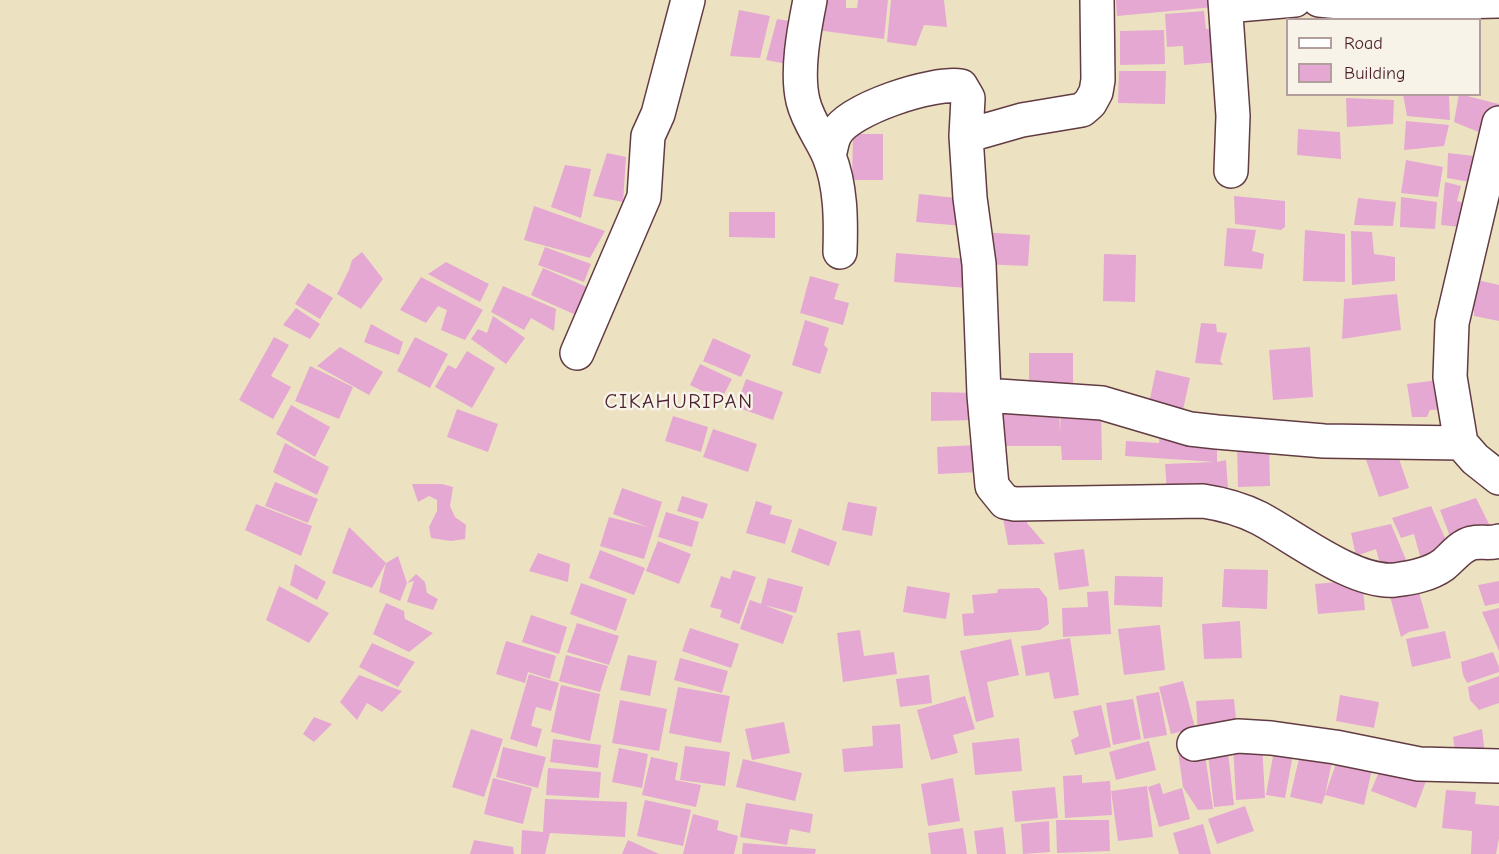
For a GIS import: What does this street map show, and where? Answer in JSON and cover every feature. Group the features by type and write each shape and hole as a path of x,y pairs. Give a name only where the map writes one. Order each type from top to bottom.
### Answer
{"street":[{"path":"577,353 644,197 648,136 658,114 688,0"},
{"path":"966,136 1022,120 1082,110 1090,103 1096,92 1098,80 1097,0"},
{"path":"1231,171 1233,116 1225,3 1295,0"},
{"path":"1319,0 1362,4 1499,1"},
{"path":"803,1 801,68 815,129 837,188 840,211 840,252"},
{"path":"815,129 836,133 848,121 888,100 949,84 961,86 968,98 966,136 969,186 979,264 981,375 992,486 1005,502 1015,504 1203,501 1232,506 1260,518 1349,570 1372,578 1392,580 1419,577 1442,566 1471,543 1490,544 1499,541"},
{"path":"1499,123 1452,323 1450,377 1461,443 1475,459 1499,477"},
{"path":"984,395 1102,403 1190,429 1217,432 1324,441 1461,443"},
{"path":"1194,744 1238,736 1271,738 1335,747 1419,764 1499,766"}],"building":[{"path":"816,0 846,0 846,8 857,8 858,0 888,0 884,39 809,29"},
{"path":"891,0 944,0 947,27 924,25 916,46 887,42"},
{"path":"1116,0 1213,0 1214,7 1117,16"},
{"path":"739,10 770,16 760,58 730,56"},
{"path":"1204,11 1206,29 1217,28 1219,62 1184,65 1183,46 1167,47 1165,14"},
{"path":"777,19 803,23 792,65 766,60"},
{"path":"1164,30 1165,64 1120,65 1120,31"},
{"path":"1119,71 1166,71 1165,104 1118,103"},
{"path":"1403,96 1449,96 1450,120 1407,116"},
{"path":"1459,96 1499,104 1499,112 1481,133 1454,122"},
{"path":"1346,98 1394,100 1393,124 1347,127"},
{"path":"1406,121 1449,125 1444,146 1404,150"},
{"path":"1298,129 1340,132 1341,159 1297,155"},
{"path":"853,134 883,134 883,180 852,180"},
{"path":"607,153 626,157 623,202 593,196"},
{"path":"1448,153 1483,157 1476,183 1447,178"},
{"path":"1406,160 1443,167 1438,197 1401,193"},
{"path":"565,165 591,169 581,218 551,207"},
{"path":"1445,182 1461,186 1457,201 1468,204 1469,228 1441,225"},
{"path":"919,194 966,199 964,226 916,222"},
{"path":"1234,196 1285,201 1285,227 1281,230 1235,224"},
{"path":"1401,197 1437,202 1435,229 1400,227"},
{"path":"1358,198 1396,202 1393,226 1354,225"},
{"path":"534,206 605,231 590,258 524,240"},
{"path":"729,212 775,212 775,238 729,237"},
{"path":"1227,228 1256,230 1252,251 1264,254 1262,269 1224,266"},
{"path":"1305,230 1345,234 1345,282 1303,281"},
{"path":"1351,231 1372,232 1374,254 1395,257 1395,281 1352,285"},
{"path":"980,232 1030,235 1028,266 979,264"},
{"path":"545,247 591,264 584,282 538,265"},
{"path":"362,252 383,279 361,309 337,294 352,260"},
{"path":"896,253 969,259 966,288 894,282"},
{"path":"1104,254 1136,255 1135,302 1103,301"},
{"path":"446,262 489,284 480,302 428,274"},
{"path":"543,268 587,287 576,315 531,295"},
{"path":"810,276 839,284 834,299 849,303 843,325 800,313"},
{"path":"421,277 483,310 465,340 441,330 447,310 438,306 426,323 400,310"},
{"path":"1477,280 1499,285 1499,321 1474,316 1474,307 1467,305"},
{"path":"308,283 333,298 320,319 295,304"},
{"path":"503,286 556,309 554,331 531,318 524,330 491,312"},
{"path":"1397,294 1401,330 1342,339 1344,299"},
{"path":"296,308 320,324 310,339 283,325"},
{"path":"493,316 525,338 506,364 471,339 478,329 487,333"},
{"path":"805,320 829,328 824,345 828,349 820,374 792,365"},
{"path":"1201,323 1216,324 1217,332 1227,333 1220,361 1223,365 1195,363"},
{"path":"371,324 403,342 399,355 364,342"},
{"path":"274,337 289,345 271,376 291,387 273,419 239,400"},
{"path":"415,337 448,354 430,388 397,371"},
{"path":"713,338 751,355 741,377 703,361"},
{"path":"340,347 383,372 369,395 317,366"},
{"path":"1310,347 1313,397 1273,400 1269,350"},
{"path":"467,351 495,368 472,408 435,387 448,365 456,369"},
{"path":"1029,353 1073,353 1073,388 1029,387"},
{"path":"700,364 732,379 721,400 690,385"},
{"path":"310,366 353,387 339,419 295,401"},
{"path":"1156,370 1190,378 1181,419 1147,413"},
{"path":"746,379 783,392 773,420 736,407"},
{"path":"1446,379 1449,409 1430,410 1427,417 1412,417 1407,384"},
{"path":"931,392 975,393 976,420 931,421"},
{"path":"995,400 1059,404 1060,433 1061,410 1101,410 1102,460 1062,460 1061,446 994,446"},
{"path":"291,405 330,427 315,457 276,434"},
{"path":"457,409 498,424 488,452 447,437"},
{"path":"673,416 708,427 701,452 665,441"},
{"path":"1160,426 1217,432 1217,462 1226,460 1228,489 1167,493 1165,464 1215,462 1125,456 1126,441 1159,443"},
{"path":"713,429 757,444 748,472 703,457"},
{"path":"285,443 329,467 317,495 273,472"},
{"path":"977,445 979,472 938,474 937,447"},
{"path":"1237,446 1269,446 1270,486 1238,487"},
{"path":"1395,447 1409,488 1379,497 1365,457"},
{"path":"275,482 318,499 308,523 265,506"},
{"path":"412,484 442,484 453,487 450,506 455,517 466,525 465,539 451,541 431,538 429,527 437,511 437,500 429,496 418,502"},
{"path":"622,488 662,502 644,559 600,546 609,517 648,527 613,514"},
{"path":"682,496 708,504 703,519 677,511"},
{"path":"1476,498 1490,526 1451,539 1440,510"},
{"path":"756,501 772,506 770,514 792,520 785,544 746,533"},
{"path":"848,502 877,507 872,536 842,530"},
{"path":"256,504 312,526 301,556 245,530"},
{"path":"1431,506 1449,547 1420,556 1414,534 1401,538 1392,518"},
{"path":"666,512 699,522 692,547 658,537"},
{"path":"1002,512 1028,512 1027,523 1045,544 1008,545"},
{"path":"1391,524 1407,562 1381,568 1376,549 1356,556 1351,533"},
{"path":"349,527 386,563 372,588 332,573"},
{"path":"799,528 837,542 829,566 791,552"},
{"path":"658,541 691,554 679,584 646,571"},
{"path":"1084,549 1089,586 1059,590 1054,553"},
{"path":"600,550 645,568 634,595 589,578"},
{"path":"538,553 570,564 568,582 529,571"},
{"path":"398,556 407,583 400,601 379,592 386,563"},
{"path":"295,564 326,582 317,600 290,585"},
{"path":"1224,569 1268,570 1267,609 1222,607"},
{"path":"733,570 756,577 739,624 720,617 722,610 710,607 721,576 730,579"},
{"path":"416,574 425,582 427,593 438,599 433,610 407,602 414,581 407,583"},
{"path":"1115,576 1163,577 1162,607 1114,605"},
{"path":"768,578 803,587 796,613 764,605 793,616 783,644 740,629 750,600 761,604"},
{"path":"1362,580 1365,610 1318,614 1315,584"},
{"path":"1499,581 1499,603 1485,606 1478,585"},
{"path":"581,583 627,599 616,631 570,614"},
{"path":"1417,585 1429,628 1409,632 1401,637 1388,589"},
{"path":"279,586 329,613 309,643 266,620"},
{"path":"907,586 950,593 946,619 903,612"},
{"path":"1039,588 1047,598 1049,624 1040,630 964,636 962,614 974,613 972,595 997,593 998,589"},
{"path":"1108,591 1111,634 1063,637 1062,608 1088,607 1087,592"},
{"path":"386,603 404,611 405,619 433,633 409,652 373,634"},
{"path":"1499,608 1499,651 1482,612"},
{"path":"531,615 567,627 559,654 522,642"},
{"path":"1240,621 1242,658 1204,659 1202,624"},
{"path":"577,623 619,636 609,665 567,652"},
{"path":"1160,625 1165,670 1124,675 1118,629"},
{"path":"690,628 739,644 731,668 682,651"},
{"path":"860,630 864,656 894,652 897,674 843,682 837,633"},
{"path":"1445,631 1451,658 1412,667 1406,639"},
{"path":"1070,638 1079,695 1054,699 1049,672 1026,676 1021,646"},
{"path":"1011,639 1019,675 987,682 994,717 976,722 960,651"},
{"path":"506,641 556,656 550,679 528,672 525,683 496,674"},
{"path":"372,643 415,662 398,687 359,667"},
{"path":"1493,652 1499,672 1467,683 1461,662"},
{"path":"566,655 608,666 600,692 559,681"},
{"path":"628,655 657,661 650,696 620,690"},
{"path":"680,658 728,671 722,693 674,680"},
{"path":"529,674 559,683 551,711 536,707 531,726 542,729 537,747 510,739"},
{"path":"359,675 402,691 382,712 367,703 357,720 340,702"},
{"path":"929,675 932,703 900,707 896,679"},
{"path":"1499,676 1499,703 1479,710 1470,700 1468,687"},
{"path":"1183,681 1195,728 1171,734 1159,687"},
{"path":"561,685 600,694 590,741 551,732"},
{"path":"678,687 730,696 721,743 669,733"},
{"path":"1159,692 1167,735 1144,739 1136,696"},
{"path":"1340,695 1379,702 1374,728 1336,721"},
{"path":"965,696 975,729 953,735 958,753 931,760 917,710"},
{"path":"1133,699 1141,739 1113,745 1106,703"},
{"path":"1234,699 1237,731 1198,734 1196,701"},
{"path":"620,700 667,709 659,751 612,743"},
{"path":"1101,705 1111,747 1075,755 1071,740 1079,736 1073,711"},
{"path":"314,717 332,724 314,742 303,734"},
{"path":"784,722 790,753 752,760 745,729"},
{"path":"900,724 903,768 844,772 842,749 873,746 872,726"},
{"path":"471,729 503,739 484,797 452,787"},
{"path":"1482,729 1485,755 1456,757 1453,737"},
{"path":"1019,738 1022,771 975,775 972,743"},
{"path":"553,739 601,745 598,768 550,762"},
{"path":"1149,741 1156,770 1116,780 1109,752"},
{"path":"1262,743 1265,798 1236,800 1233,745"},
{"path":"1275,745 1294,749 1285,798 1266,795"},
{"path":"685,746 730,752 725,786 680,780"},
{"path":"503,747 546,757 538,788 496,777"},
{"path":"619,748 648,754 642,788 612,782"},
{"path":"1204,748 1213,809 1198,810 1183,787 1178,751"},
{"path":"1301,750 1333,757 1322,804 1290,797"},
{"path":"1228,752 1234,805 1214,807 1208,754"},
{"path":"651,757 678,763 675,780 701,785 696,807 642,795"},
{"path":"1338,758 1373,765 1364,805 1325,795"},
{"path":"743,759 802,773 795,801 736,787"},
{"path":"1382,764 1426,781 1416,808 1371,791"},
{"path":"548,768 601,772 599,798 546,795"},
{"path":"1082,775 1082,783 1110,781 1112,815 1065,818 1063,776"},
{"path":"493,778 532,788 523,824 484,814"},
{"path":"953,778 960,821 928,826 921,784"},
{"path":"1160,783 1163,794 1182,788 1190,819 1159,827 1148,787"},
{"path":"1147,786 1153,837 1118,841 1111,791"},
{"path":"1055,787 1058,818 1015,822 1012,791"},
{"path":"1446,790 1476,792 1475,804 1499,806 1499,838 1496,854 1471,854 1472,831 1442,828"},
{"path":"545,799 627,802 625,837 550,833 545,854 521,854 522,830 543,832"},
{"path":"645,800 691,810 683,846 637,836"},
{"path":"746,803 813,814 810,833 790,829 787,845 740,837"},
{"path":"1245,806 1254,831 1217,844 1208,819"},
{"path":"693,814 719,821 717,830 738,836 734,854 683,854"},
{"path":"1056,820 1109,820 1110,851 1057,853"},
{"path":"1049,821 1050,852 1023,854 1021,824"},
{"path":"1203,824 1211,854 1179,854 1173,833"},
{"path":"1003,827 1006,854 977,854 974,831"},
{"path":"963,828 967,854 931,854 928,833"},
{"path":"474,840 513,847 514,854 470,854"},
{"path":"628,840 659,854 622,854"},
{"path":"743,843 816,849 815,854 742,854"}],"district":[{"name":"CIKAHURIPAN","path":"679,402"}]}
